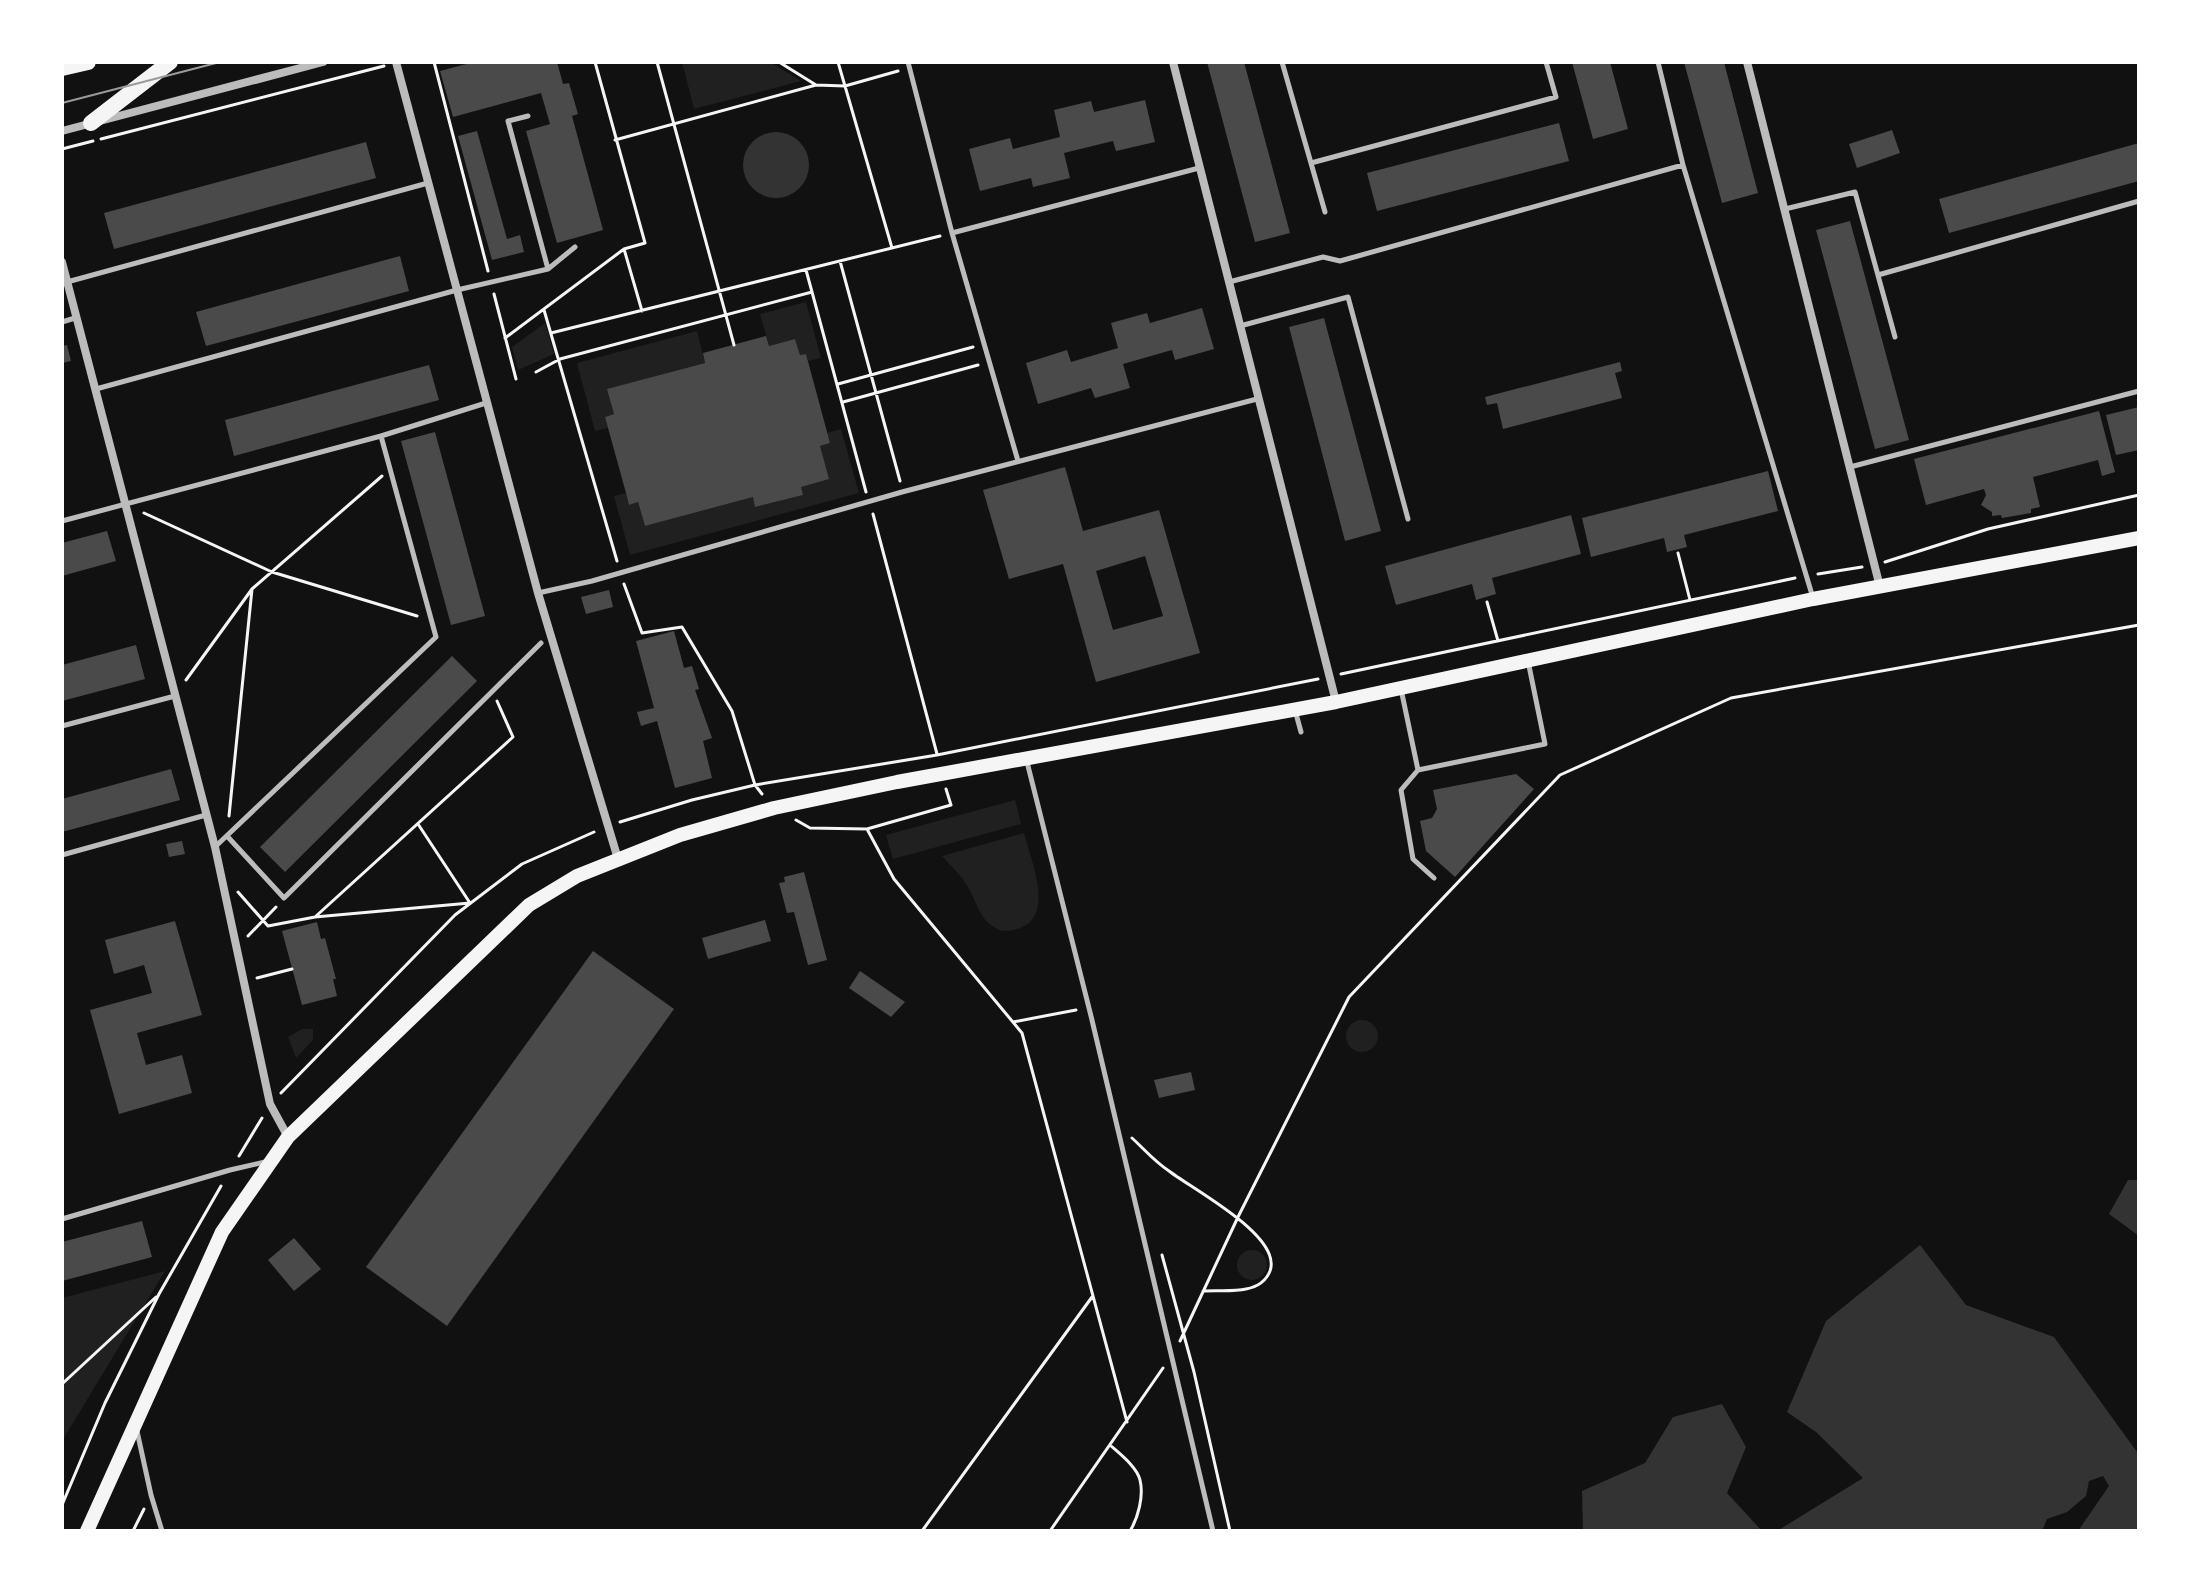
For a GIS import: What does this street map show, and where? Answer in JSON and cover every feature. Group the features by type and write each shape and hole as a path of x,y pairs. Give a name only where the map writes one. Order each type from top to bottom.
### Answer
{"main road":[{"path":"62,68 88,62"},
{"path":"91,123 170,62"},
{"path":"87,1531 222,1232 270,1161 288,1137 529,905 577,876 680,835 774,808 1026,758 1336,702 1813,599 2139,538"}],"street":[{"path":"62,131 323,62"},
{"path":"396,62 538,593 618,859"},
{"path":"1173,62 1336,702"},
{"path":"1747,62 1880,587"},
{"path":"62,262 215,847 270,1104 288,1137"}],"lane":[{"path":"1282,62 1325,212"},
{"path":"1311,163 1556,97 1546,62"},
{"path":"1658,62 1683,165 1813,599"},
{"path":"909,65 952,233 1018,461"},
{"path":"528,116 508,121 548,269"},
{"path":"1228,283 1323,257 1340,261 1683,165"},
{"path":"952,233 1199,168"},
{"path":"67,282 428,183"},
{"path":"1785,209 1855,192 1895,337"},
{"path":"1878,275 2139,201"},
{"path":"94,390 457,290 548,269 575,247"},
{"path":"1239,327 1348,297 1408,519"},
{"path":"62,322 75,318"},
{"path":"1850,467 2139,391"},
{"path":"538,593 902,492 1257,399"},
{"path":"62,521 381,436 488,403"},
{"path":"215,847 436,637 381,436"},
{"path":"227,836 284,898 541,643"},
{"path":"1434,878 1413,859 1401,790 1418,770 1545,744 1528,660"},
{"path":"1401,688 1418,770"},
{"path":"62,726 175,696"},
{"path":"1295,709 1301,732"},
{"path":"1026,758 1173,1355 1213,1531"},
{"path":"62,855 206,815"},
{"path":"62,1219 270,1161"},
{"path":"135,1421 162,1531"}],"path":[{"path":"62,149 396,62"},
{"path":"434,62 516,379"},
{"path":"505,338 624,249 645,243 595,62"},
{"path":"657,62 734,345"},
{"path":"779,62 816,85"},
{"path":"838,62 892,248"},
{"path":"615,140 816,85 845,86 909,65"},
{"path":"551,333 952,233"},
{"path":"624,249 642,311"},
{"path":"840,261 902,492"},
{"path":"806,270 951,805 867,829"},
{"path":"536,372 560,359 812,292"},
{"path":"544,310 620,572"},
{"path":"838,384 985,344"},
{"path":"843,402 990,361"},
{"path":"175,696 252,589 390,468"},
{"path":"62,1505 105,1403 159,1294 270,1104 455,915 522,864 607,826 755,785 937,755 1874,565 1988,529 2139,495"},
{"path":"126,504 272,572 431,619"},
{"path":"1678,553 1690,600"},
{"path":"227,836 252,589"},
{"path":"1487,602 1498,641"},
{"path":"1050,1531 1173,1355 1238,1217 1349,997 1560,775 1731,698 2139,625"},
{"path":"315,917 513,737 492,692"},
{"path":"418,824 470,903"},
{"path":"220,869 268,926 315,917 470,903"},
{"path":"237,947 284,898"},
{"path":"244,981 292,969"},
{"path":"1022,1033 1127,1422"},
{"path":"1129,1135 1166,1170 1238,1217 1268,1249 1272,1263 1269,1275 1259,1285 1244,1290 1203,1291"},
{"path":"62,1384 159,1294"},
{"path":"922,1531 1092,1297"},
{"path":"1110,1445 1140,1479 1138,1517 1130,1531"},
{"path":"133,1531 151,1495"}],"shaded area":[{"path":"682,62 770,62 801,81 694,109"},
{"path":"776,132 789,134 804,147 809,165 807,178 794,193 776,198 763,196 748,183 743,165 745,152 758,137"},
{"path":"806,302 821,358 808,361 806,354 800,355 795,339 769,346 760,314"},
{"path":"545,323 554,354 518,370 512,347"},
{"path":"697,331 705,363 608,389 614,414 605,417 608,428 595,431 577,363"},
{"path":"841,429 859,493 630,555 614,496 626,493 629,505 638,502 645,526 753,497 756,507 803,495 801,487 820,446 830,443 827,433"},
{"path":"1015,800 1021,824 893,859 886,835"},
{"path":"1024,833 1037,879 1037,909 1032,920 1020,928 1002,931 980,913 965,883 942,856"},
{"path":"1362,1020 1374,1024 1378,1036 1374,1048 1362,1052 1350,1048 1346,1036 1350,1024"},
{"path":"302,1029 313,1029 313,1040 296,1058 288,1037"},
{"path":"2128,1180 2139,1180 2139,1236 2109,1214"},
{"path":"1920,1245 1966,1305 2054,1337 2137,1452 2139,1450 2139,1531 2078,1531 2109,1486 2103,1476 2089,1481 2086,1496 2067,1512 2047,1519 2042,1531 1777,1531 1863,1478 1816,1432 1787,1412 1826,1321"},
{"path":"1252,1250 1263,1254 1267,1265 1263,1276 1252,1280 1241,1276 1237,1265 1241,1254"},
{"path":"165,1271 62,1441 62,1298"},
{"path":"1722,1404 1746,1447 1727,1493 1762,1531 1583,1531 1582,1491 1645,1463 1673,1417"}],"building":[{"path":"474,62 557,62 563,84 569,83 578,114 572,116 603,230 557,243 526,131 550,124 541,93 453,117 440,71"},
{"path":"1207,62 1244,62 1290,233 1255,242"},
{"path":"1572,62 1610,62 1628,129 1593,139"},
{"path":"1684,62 1724,62 1758,193 1722,203"},
{"path":"1145,100 1155,142 1116,151 1113,141 1064,153 1070,178 1033,187 1031,178 980,191 969,149 1010,138 1013,149 1060,137 1054,110 1091,101 1094,112"},
{"path":"1559,123 1569,161 1377,211 1367,173"},
{"path":"1892,130 1900,153 1857,168 1849,144"},
{"path":"477,131 507,239 520,235 524,252 492,260 458,136"},
{"path":"366,142 376,178 114,249 104,213"},
{"path":"2139,143 2139,181 1949,233 1939,199"},
{"path":"1850,221 1909,440 1875,449 1816,230"},
{"path":"400,256 409,291 206,346 196,312"},
{"path":"1202,308 1214,349 1175,360 1172,350 1123,364 1130,388 1095,398 1091,388 1038,404 1026,363 1067,350 1071,362 1118,348 1111,323 1147,313 1150,323"},
{"path":"1324,318 1381,531 1345,541 1289,327"},
{"path":"766,336 769,346 795,339 800,355 806,354 830,443 820,446 829,479 801,487 803,495 755,507 753,497 645,526 638,502 629,505 605,417 614,414 607,389 705,363 703,353"},
{"path":"67,345 71,361 62,363 62,346"},
{"path":"1620,362 1622,371 1615,373 1622,398 1503,429 1497,403 1487,405 1485,397"},
{"path":"429,365 439,400 234,456 225,420"},
{"path":"2139,407 2139,450 2116,455 2106,415"},
{"path":"2099,411 2115,472 2102,476 2098,460 2033,477 2040,507 2031,509 2031,513 2002,518 2001,515 1992,516 1992,512 1981,505 1986,495 1984,489 1926,505 1914,459"},
{"path":"435,432 485,616 451,625 401,441"},
{"path":"1065,467 1083,531 1159,510 1200,653 1096,682 1063,564 1009,579 983,490","holes":["1145,556 1163,616 1113,630 1096,571"]},
{"path":"1768,471 1778,511 1684,535 1687,547 1667,552 1664,538 1591,557 1582,518"},
{"path":"1571,515 1581,554 1492,578 1496,594 1476,600 1472,584 1396,605 1385,566"},
{"path":"107,531 116,561 62,576 62,543"},
{"path":"609,590 613,607 586,614 581,597"},
{"path":"674,631 684,668 692,666 699,689 695,690 712,738 703,741 712,778 675,788 657,721 641,726 637,712 654,708 636,641"},
{"path":"136,645 145,679 62,701 62,665"},
{"path":"452,656 477,681 285,872 260,847"},
{"path":"171,769 180,800 62,832 62,799"},
{"path":"1516,774 1534,789 1455,877 1426,851 1420,821 1432,818 1437,809 1433,790"},
{"path":"182,841 185,854 169,857 166,844"},
{"path":"804,872 827,960 808,965 794,912 787,913 779,883 785,882 784,877"},
{"path":"765,920 771,941 708,959 702,938"},
{"path":"175,921 202,1015 137,1033 146,1065 182,1055 192,1093 119,1114 90,1010 152,993 144,965 114,974 105,940"},
{"path":"317,922 321,939 325,938 336,979 333,979 337,996 302,1005 282,931"},
{"path":"593,951 674,1009 447,1326 366,1267"},
{"path":"860,971 905,1002 891,1017 849,988"},
{"path":"1191,1072 1195,1090 1159,1098 1154,1080"},
{"path":"142,1221 152,1257 62,1281 62,1242"},
{"path":"294,1238 321,1269 294,1291 268,1260"}],"tram line":[{"path":"62,103 220,62"}]}
